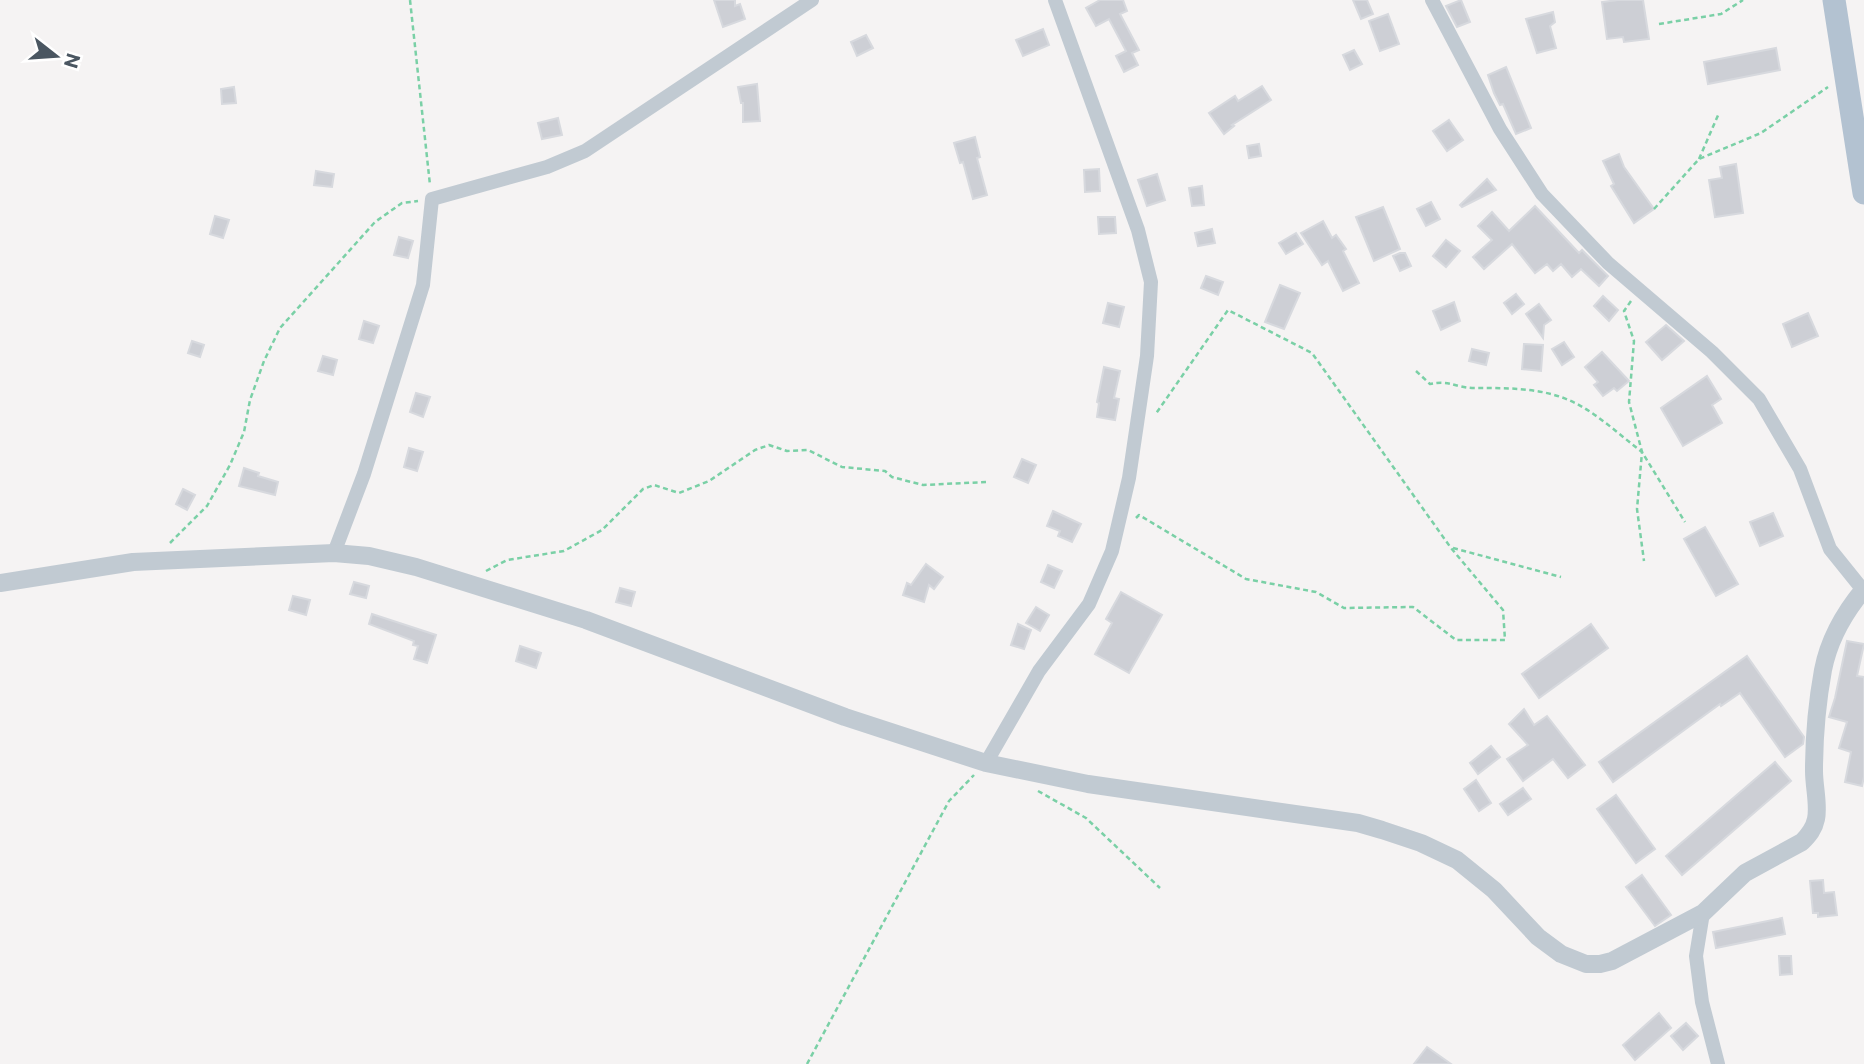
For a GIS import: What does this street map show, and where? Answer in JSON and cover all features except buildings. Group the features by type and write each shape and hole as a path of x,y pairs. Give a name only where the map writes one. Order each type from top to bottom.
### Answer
{"main road":[{"path":"1834,0 1864,193"}],"street":[{"path":"334,553 364,474 423,285 432,198 547,167 585,151 812,0"},
{"path":"985,763 1039,671 1089,604 1112,551 1129,478 1147,356 1151,282 1138,230 1055,0"},
{"path":"0,583 133,562 334,553 416,567 586,620 845,717 985,763 1088,784 1358,823 1421,842 1457,860 1494,891 1538,937 1561,954 1586,964 1612,961 1703,913 1745,873 1802,842 1813,829 1817,813 1814,750 1823,668 1834,633 1864,589 1830,549 1800,469 1759,399 1712,352 1608,264 1542,194 1500,129 1432,0"},
{"path":"1703,913 1696,956 1702,1002 1718,1064"}],"path":[{"path":"158,560 180,532 207,506 230,465 244,432 250,400 264,361 280,328 375,222 402,203 432,198 410,0"},
{"path":"1659,24 1721,13 1742,0"},
{"path":"1699,159 1761,133 1846,76"},
{"path":"1654,209 1699,159 1719,113"},
{"path":"1639,290 1624,311 1634,341 1629,402 1642,452 1685,522"},
{"path":"1116,533 1139,515 1246,579 1316,592 1344,608 1413,607 1456,640 1505,640 1503,610 1451,548 1312,353 1228,310 1134,445"},
{"path":"1416,371 1430,384 1445,381 1461,387 1545,392 1578,404 1642,452"},
{"path":"464,582 507,560 564,551 603,530 643,489 654,485 679,493 709,481 755,450 769,445 788,451 808,450 842,467 885,471 892,477 923,485 986,482"},
{"path":"1642,452 1637,509 1644,561"},
{"path":"1451,548 1562,577"},
{"path":"807,1064 949,801 985,763"},
{"path":"1030,787 1086,818 1160,888"}]}
